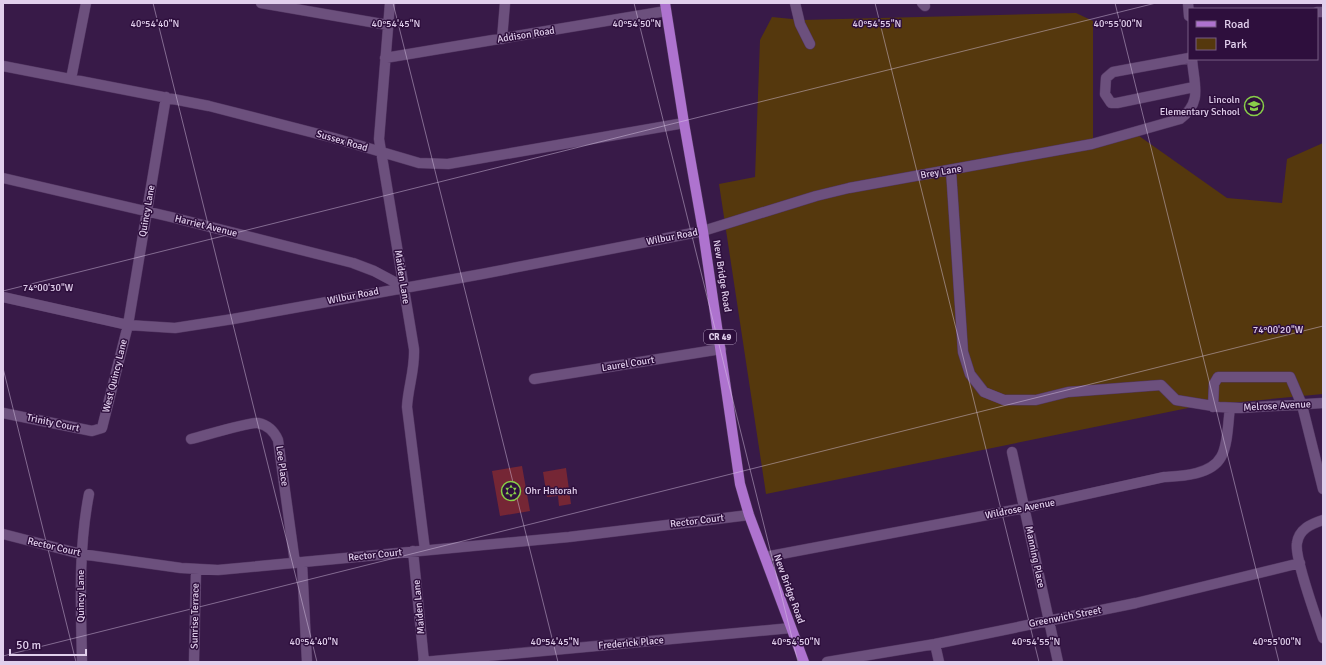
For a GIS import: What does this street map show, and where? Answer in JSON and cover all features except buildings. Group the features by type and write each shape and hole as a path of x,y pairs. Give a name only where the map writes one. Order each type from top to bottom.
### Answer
{"main road":[{"name":"New Bridge Road","path":"666,7 703,231 740,484 749,515 804,662"}],"street":[{"path":"70,79 86,3"},
{"path":"261,3 388,25"},
{"name":"Maiden Lane","path":"390,3 379,128 415,361 408,394 407,407 425,550"},
{"path":"502,38 505,3"},
{"path":"795,3 800,24 810,44"},
{"name":"Addison Road","path":"385,58 502,38 666,7"},
{"path":"1188,58 1113,72 1106,78 1105,94 1111,103 1116,104 1194,87 1192,60"},
{"name":"Sussex Road","path":"3,66 166,97 250,116 420,163 448,164 684,123"},
{"name":"Brey Lane","path":"703,231 816,196 849,188 1092,144 1180,119 1190,112 1196,99 1194,87"},
{"name":"Quincy Lane","path":"128,325 166,97"},
{"name":"Melrose Avenue","path":"952,170 963,352 970,374 984,392 1004,400 1036,400 1068,392 1161,385 1176,400 1213,407 1230,408 1323,403"},
{"name":"Harriet Avenue","path":"3,178 147,211 353,263 374,271 404,287"},
{"name":"Wilbur Road","path":"3,297 128,325 153,328 182,327 482,274 703,231"},
{"name":"West Quincy Lane","path":"102,428 128,325"},
{"name":"Laurel Court","path":"534,379 721,349"},
{"path":"1213,407 1214,384 1218,377 1290,377 1302,405 1323,489"},
{"name":"Wildrose Avenue","path":"765,557 1024,508 1164,477 1182,476 1209,469 1216,464 1223,453 1230,408"},
{"name":"Trinity Court","path":"3,413 92,431 102,428"},
{"name":"Lee Place","path":"191,439 256,423 270,428 276,434 299,563 307,662"},
{"name":"Manning Place","path":"1012,452 1058,662"},
{"name":"Quincy Lane","path":"82,662 81,554 84,520 89,494"},
{"name":"Rector Court","path":"3,534 81,554 196,570 234,570 569,537 749,515"},
{"path":"1323,520 1305,528 1299,535 1296,550 1323,638"},
{"name":"Maiden Lane","path":"414,552 424,662"},
{"name":"Greenwich Street","path":"827,662 935,644 1136,603 1300,563"},
{"name":"Sunrise Terrace","path":"194,662 196,570"},
{"name":"Frederick Place","path":"424,662 791,628"},
{"path":"935,644 939,662"}],"green space":[{"path":"1076,13 1093,21 1093,139 1132,131 1227,198 1282,203 1287,159 1323,143 1323,394 1198,406 766,494 719,184 755,177 760,40 772,17 802,20"}],"place":[{"name":"Lincoln Elementary School","path":"1254,106"},
{"name":"Ohr Hatorah","path":"511,491"}]}
